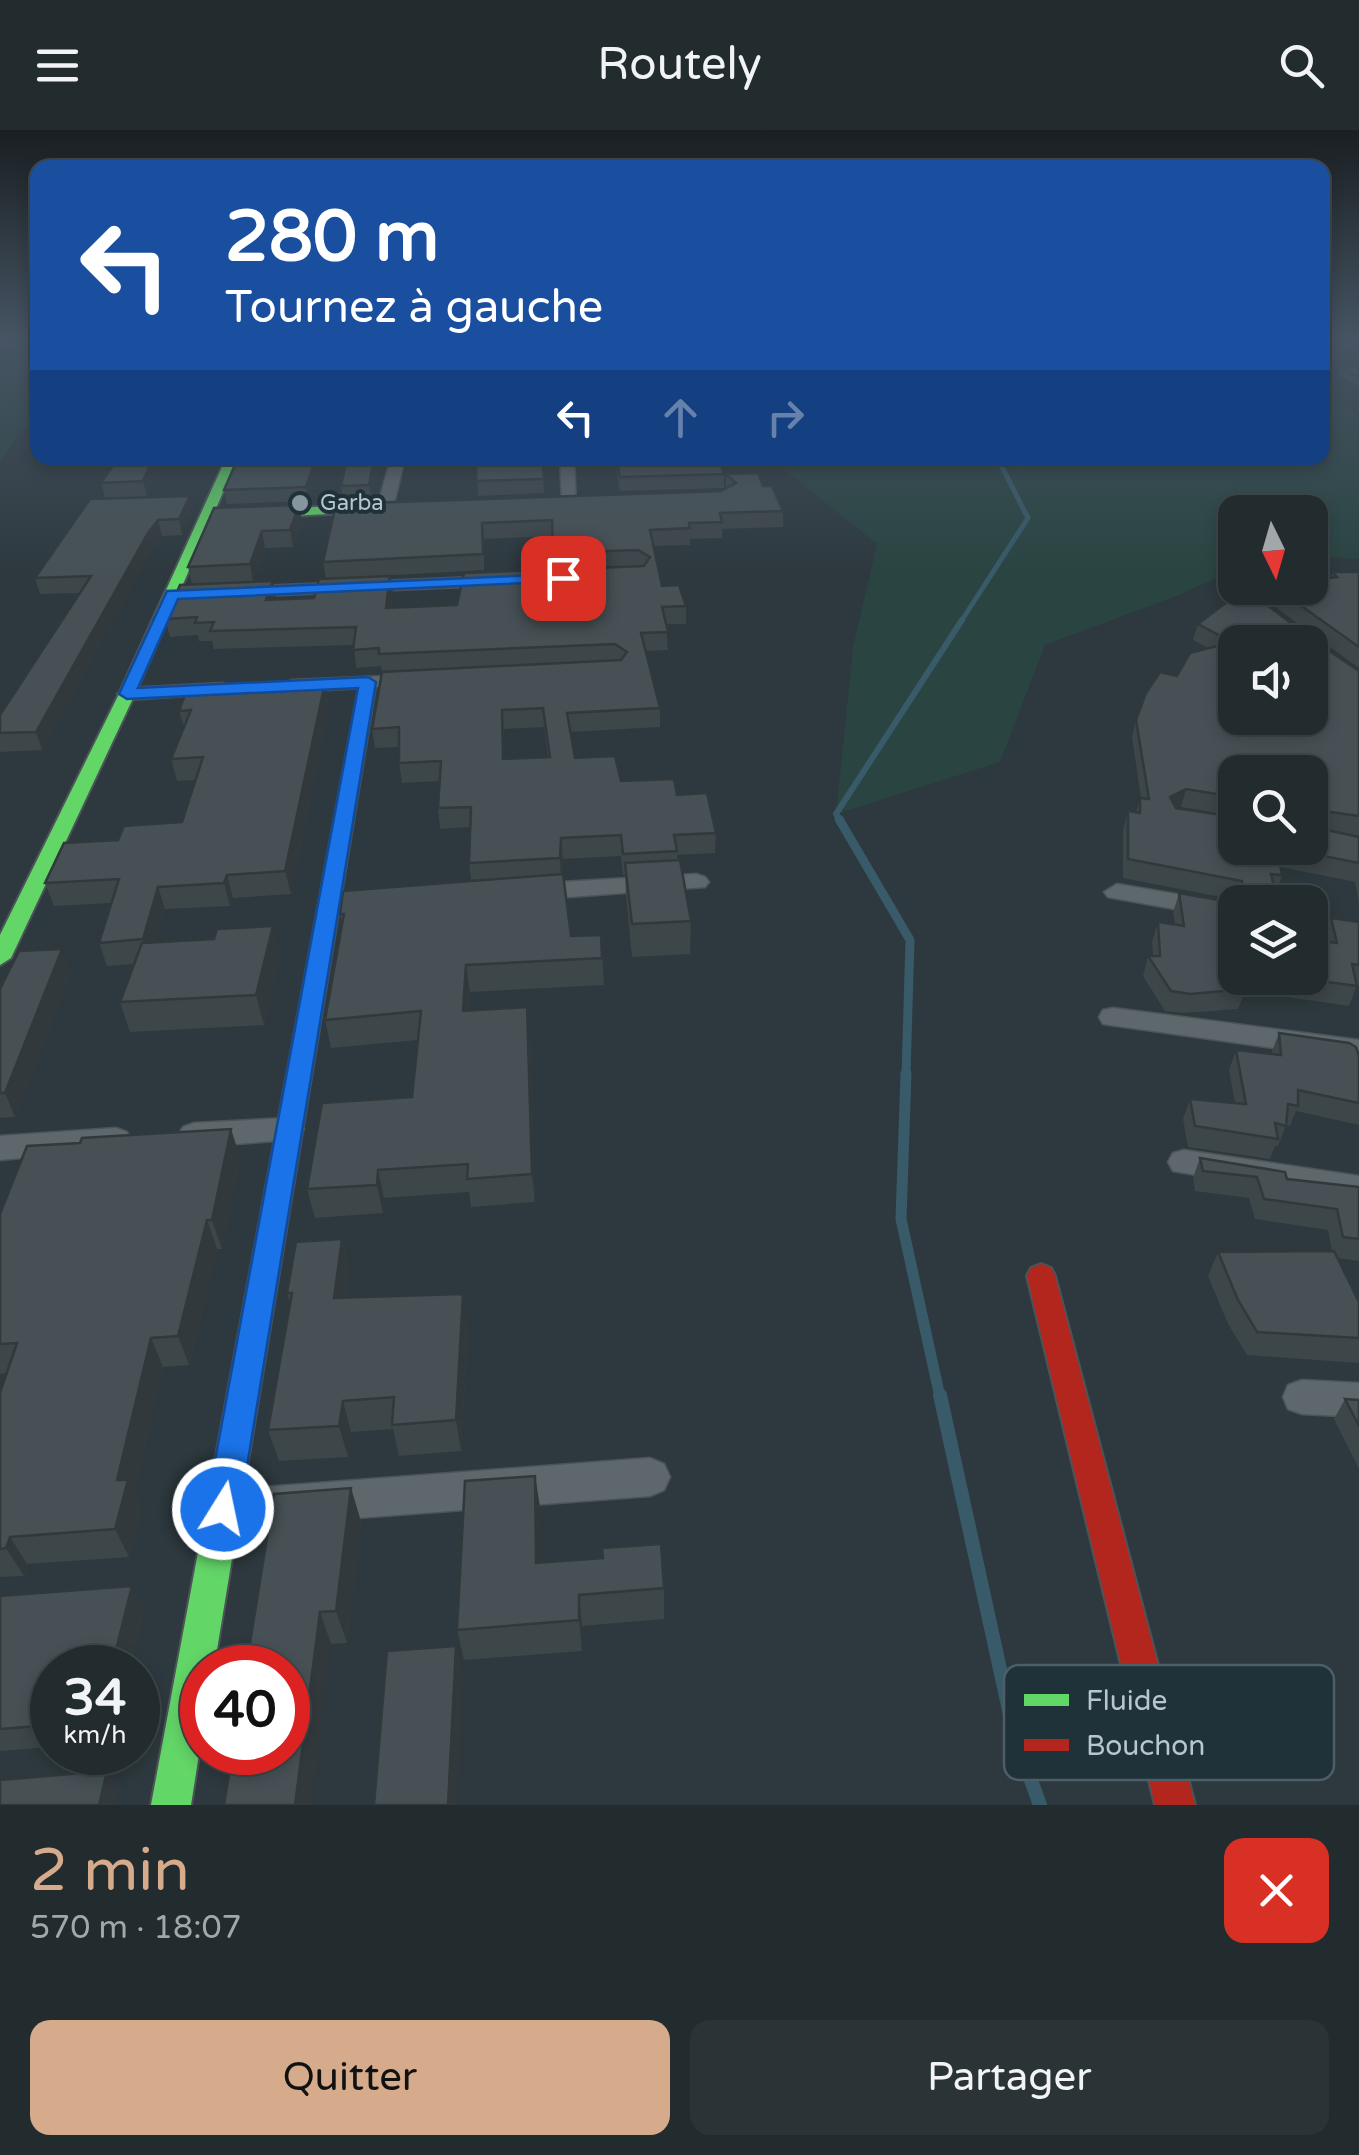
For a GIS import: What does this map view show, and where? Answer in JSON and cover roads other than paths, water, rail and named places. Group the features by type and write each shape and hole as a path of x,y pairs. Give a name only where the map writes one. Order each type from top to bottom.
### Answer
{"street":[{"path":"0,958 127,694 182,594 202,507 228,465"},
{"path":"202,507 395,508 398,465"},
{"path":"567,465 570,502"},
{"path":"228,592 526,580"},
{"path":"275,687 406,681"},
{"path":"171,1805 288,1129 340,903 368,682"},
{"path":"127,694 238,688"},
{"path":"504,893 696,882"},
{"path":"1118,892 1218,909"},
{"path":"1328,927 1359,931"},
{"path":"1113,1018 1359,1050"},
{"path":"0,1148 288,1129"},
{"path":"1184,1162 1359,1189"},
{"path":"1041,1276 1140,1665"},
{"path":"1302,1397 1359,1400"},
{"path":"223,1509 650,1476"},
{"path":"1169,1780 1175,1805"}],"waterway":[{"path":"960,623 1028,518 1001,465"},
{"path":"841,822 836,814 962,620"},
{"path":"839,819 910,940 906,1075"},
{"path":"906,1073 901,1219 940,1397"},
{"path":"940,1395 1004,1687"},
{"path":"1031,1780 1040,1805"}],"place":[{"name":"Garba","path":"300,503"}]}
